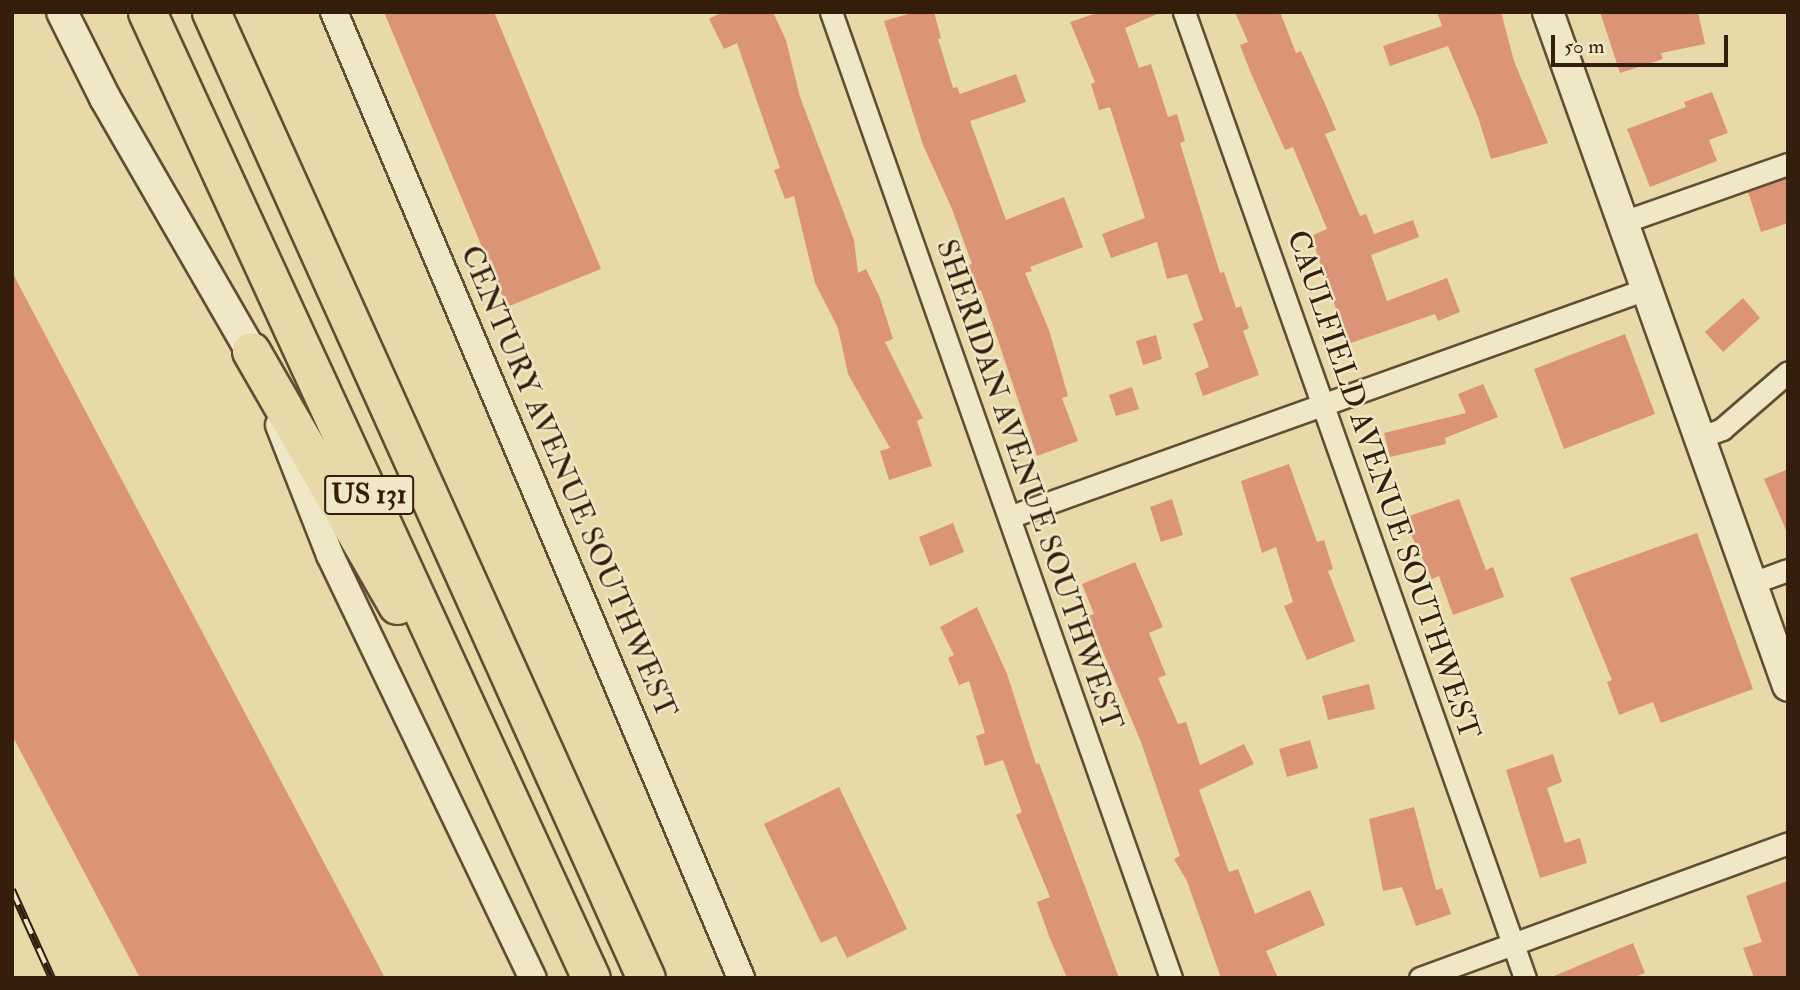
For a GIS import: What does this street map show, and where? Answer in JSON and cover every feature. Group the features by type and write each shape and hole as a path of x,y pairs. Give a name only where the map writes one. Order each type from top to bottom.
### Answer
{"highway":[{"name":"US 131","path":"147,12 591,978"},
{"name":"US 131","path":"211,12 646,978"},
{"path":"251,351 372,562 485,746"}],"main road":[{"path":"62,12 105,98 251,351"},
{"path":"1548,12 1788,687"}],"street":[{"name":"CENTURY AVENUE SOUTHWEST","path":"334,12 741,978"},
{"name":"SHERIDAN AVENUE SOUTHWEST","path":"831,12 1171,978"},
{"name":"CAULFIELD AVENUE SOUTHWEST","path":"1184,12 1525,978"},
{"path":"1623,222 1788,164"},
{"path":"1009,517 1322,402 1646,289"},
{"path":"251,351 330,555 533,978"},
{"path":"1699,438 1729,424 1788,372"},
{"path":"1752,583 1788,570"},
{"path":"1420,978 1788,843"}],"building":[{"path":"384,12 494,12 601,269 507,307"},
{"path":"722,12 773,12 786,40 800,97 854,240 858,273 866,269 880,298 893,339 885,342 923,418 917,421 932,466 889,480 880,451 890,448 848,374 838,328 815,283 794,196 785,199 774,170 780,168 737,43 724,49 709,19"},
{"path":"915,12 934,12 941,38 938,39 953,88 957,87 960,94 1016,74 1026,102 970,121 1006,220 1064,197 1083,247 1030,267 1032,271 1025,273 1049,330 1068,396 1062,398 1078,441 1037,456 981,290 975,292 965,266 972,264 952,209 923,145 884,21"},
{"path":"1100,12 1162,12 1125,28 1139,68 1151,64 1168,117 1177,114 1185,141 1180,143 1220,273 1224,272 1236,308 1241,306 1249,328 1243,331 1259,375 1203,396 1195,373 1209,367 1193,324 1203,320 1187,274 1167,279 1157,242 1111,258 1102,234 1145,218 1110,107 1099,110 1091,84 1095,82 1070,22"},
{"path":"1235,12 1280,12 1296,53 1301,51 1336,130 1325,134 1360,216 1366,214 1374,234 1413,220 1419,237 1371,255 1387,301 1447,278 1460,312 1438,321 1435,314 1348,344 1311,236 1327,229 1293,147 1285,150 1250,71 1240,45 1248,42"},
{"path":"1437,12 1501,12 1514,61 1548,143 1491,159 1478,117 1448,46 1390,66 1383,46 1442,26"},
{"path":"1600,12 1698,12 1705,44 1661,53 1663,59 1620,73"},
{"path":"1712,92 1728,133 1709,140 1717,161 1650,187 1627,129 1686,107 1684,102"},
{"path":"1788,178 1788,223 1761,232 1748,192"},
{"path":"12,272 385,978 140,978 12,735"},
{"path":"1743,298 1760,318 1723,352 1705,332"},
{"path":"1625,334 1655,414 1564,449 1534,369"},
{"path":"1156,335 1162,359 1143,365 1136,341"},
{"path":"1483,384 1498,417 1445,438 1446,444 1390,457 1384,433 1466,413 1458,394"},
{"path":"1132,387 1139,409 1116,416 1109,395"},
{"path":"1289,464 1317,542 1324,540 1333,569 1328,571 1355,641 1307,660 1284,606 1293,602 1276,547 1262,553 1241,481"},
{"path":"1788,469 1788,535 1764,479"},
{"path":"1172,499 1183,535 1161,542 1150,507"},
{"path":"1459,499 1486,570 1493,567 1504,597 1453,615 1439,576 1432,579 1403,518"},
{"path":"953,523 964,552 930,566 919,537"},
{"path":"1697,533 1753,689 1661,723 1653,702 1619,715 1607,682 1612,680 1570,578"},
{"path":"1135,562 1163,627 1149,633 1166,675 1158,678 1178,724 1186,722 1200,765 1244,744 1254,764 1199,790 1229,872 1238,869 1255,914 1310,890 1325,925 1266,951 1278,978 1221,978 1187,881 1174,859 1180,856 1141,742 1088,616 1094,614 1082,584"},
{"path":"977,607 1007,674 1036,764 1039,763 1119,978 1067,978 1049,936 1037,902 1050,897 1016,815 1022,812 1003,760 985,766 976,736 985,733 969,681 959,685 948,658 954,655 940,627"},
{"path":"1369,684 1375,709 1328,720 1322,696"},
{"path":"1310,740 1318,768 1287,777 1279,749"},
{"path":"1553,754 1562,782 1547,788 1565,843 1580,838 1587,863 1540,878 1506,770"},
{"path":"839,787 907,929 847,958 836,936 821,943 764,824"},
{"path":"1414,807 1436,890 1442,888 1451,914 1416,926 1402,887 1383,891 1369,819"},
{"path":"1788,881 1788,978 1754,978 1743,948 1762,942 1746,896"},
{"path":"1633,943 1645,973 1632,978 1549,978"}],"railway":[{"path":"12,890 52,978"}]}
